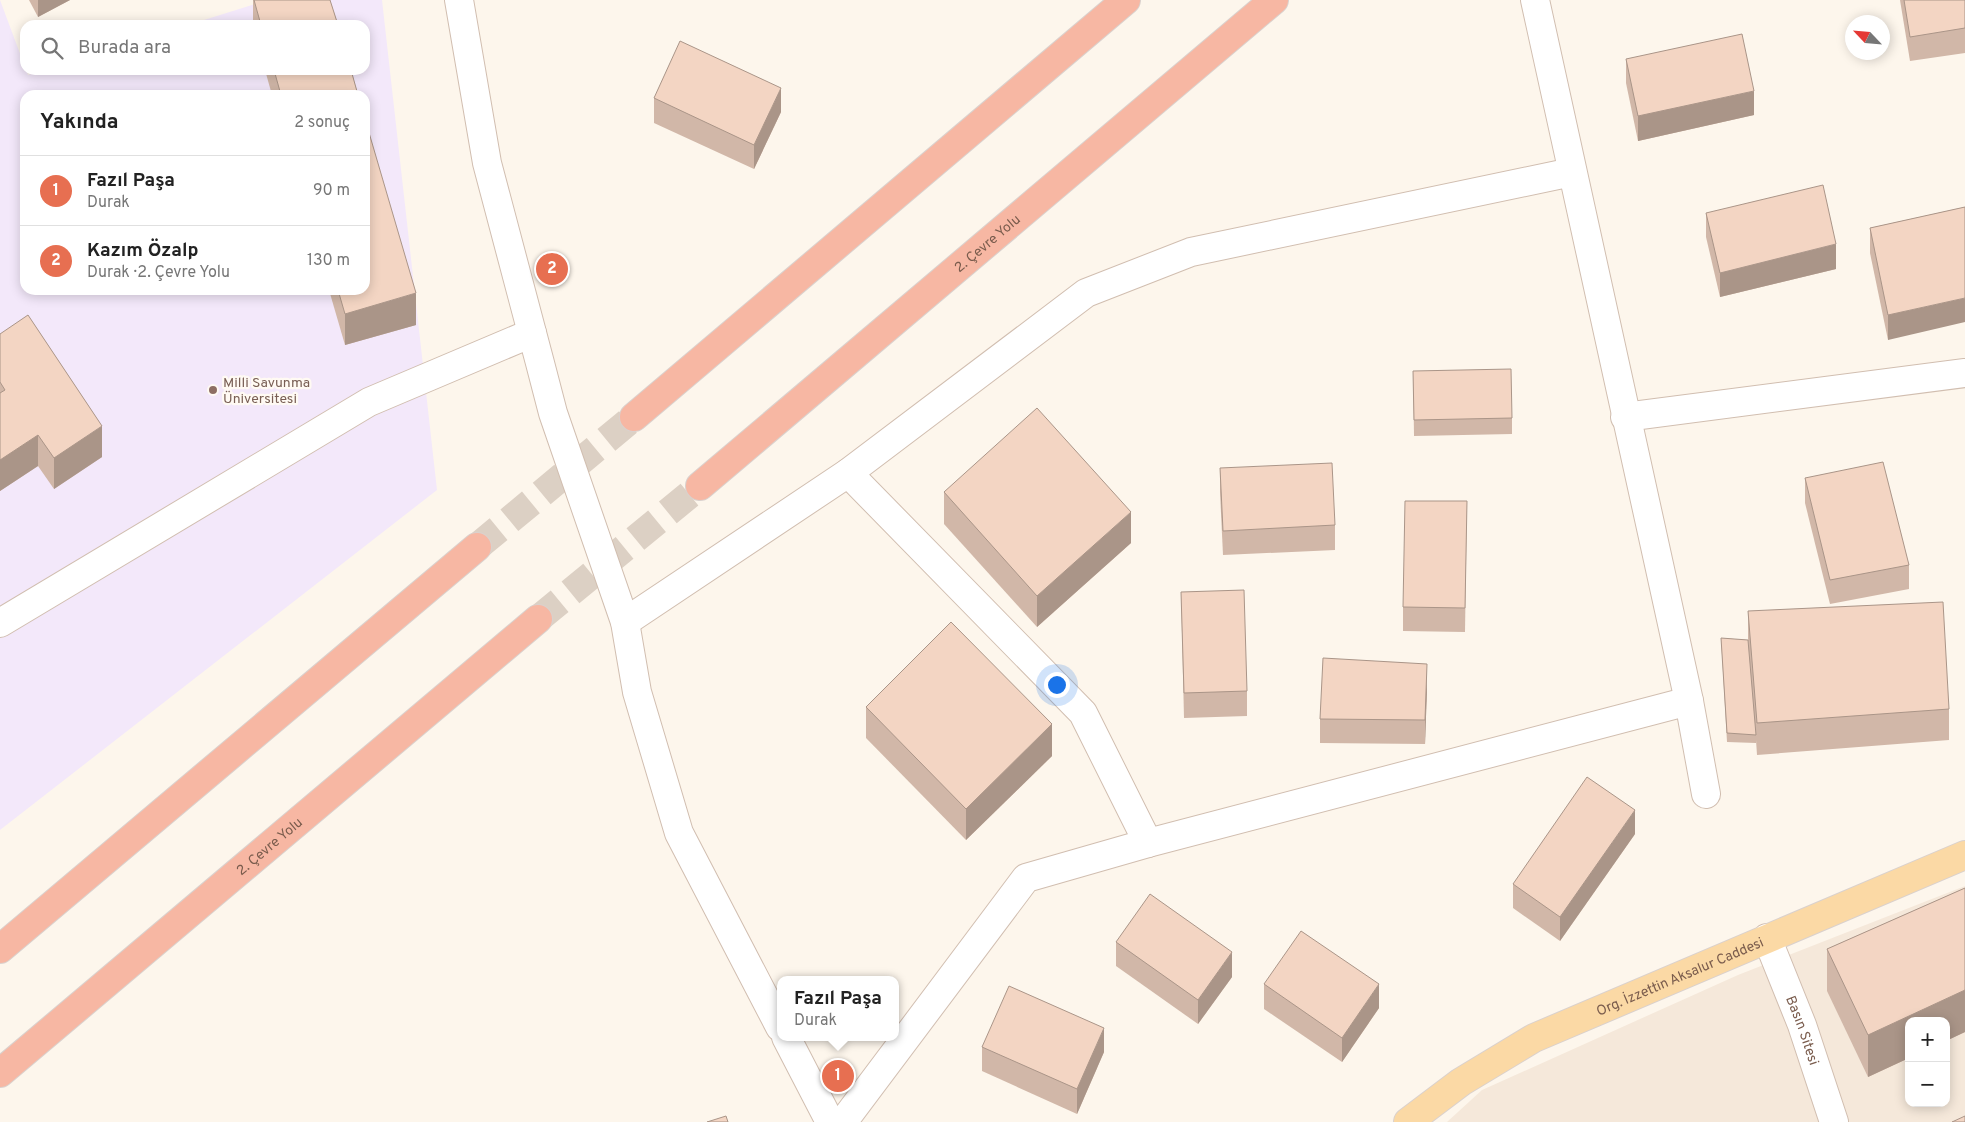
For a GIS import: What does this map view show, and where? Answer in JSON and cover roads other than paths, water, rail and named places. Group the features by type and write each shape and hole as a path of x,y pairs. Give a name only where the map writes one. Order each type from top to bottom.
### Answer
{"highway":[{"path":"634,417 1126,0"},
{"name":"2. Çevre Yolu","path":"700,486 1274,0"},
{"path":"0,949 477,547"},
{"name":"2. Çevre Yolu","path":"0,1074 538,619"}],"main road":[{"name":"Org. İzzettin Aksalur Caddesi","path":"1408,1122 1461,1082 1534,1038 1965,855"}],"street":[{"path":"459,0 487,163 553,413 625,622 637,692 679,833 777,1021"},
{"path":"1535,0 1625,417 1689,701 1706,794"},
{"path":"625,622 848,473 1086,294 1191,252 1572,172"},
{"path":"0,622 368,402 532,333"},
{"path":"1625,417 1965,373"},
{"path":"848,473 1083,713 1148,843"},
{"path":"843,1122 1026,878 1148,843 1689,701"},
{"name":"Basın Sitesi","path":"1767,938 1802,1025 1834,1122"},
{"path":"788,1041 830,1122"}],"tunnel":[{"path":"477,547 634,417"},
{"path":"538,619 700,486"}],"place":[{"name":"Kazım Özalp","path":"552,269"},
{"name":"Milli Savunma Üniversitesi","path":"213,390"},
{"name":"Fazıl Paşa","path":"838,1076"}]}
